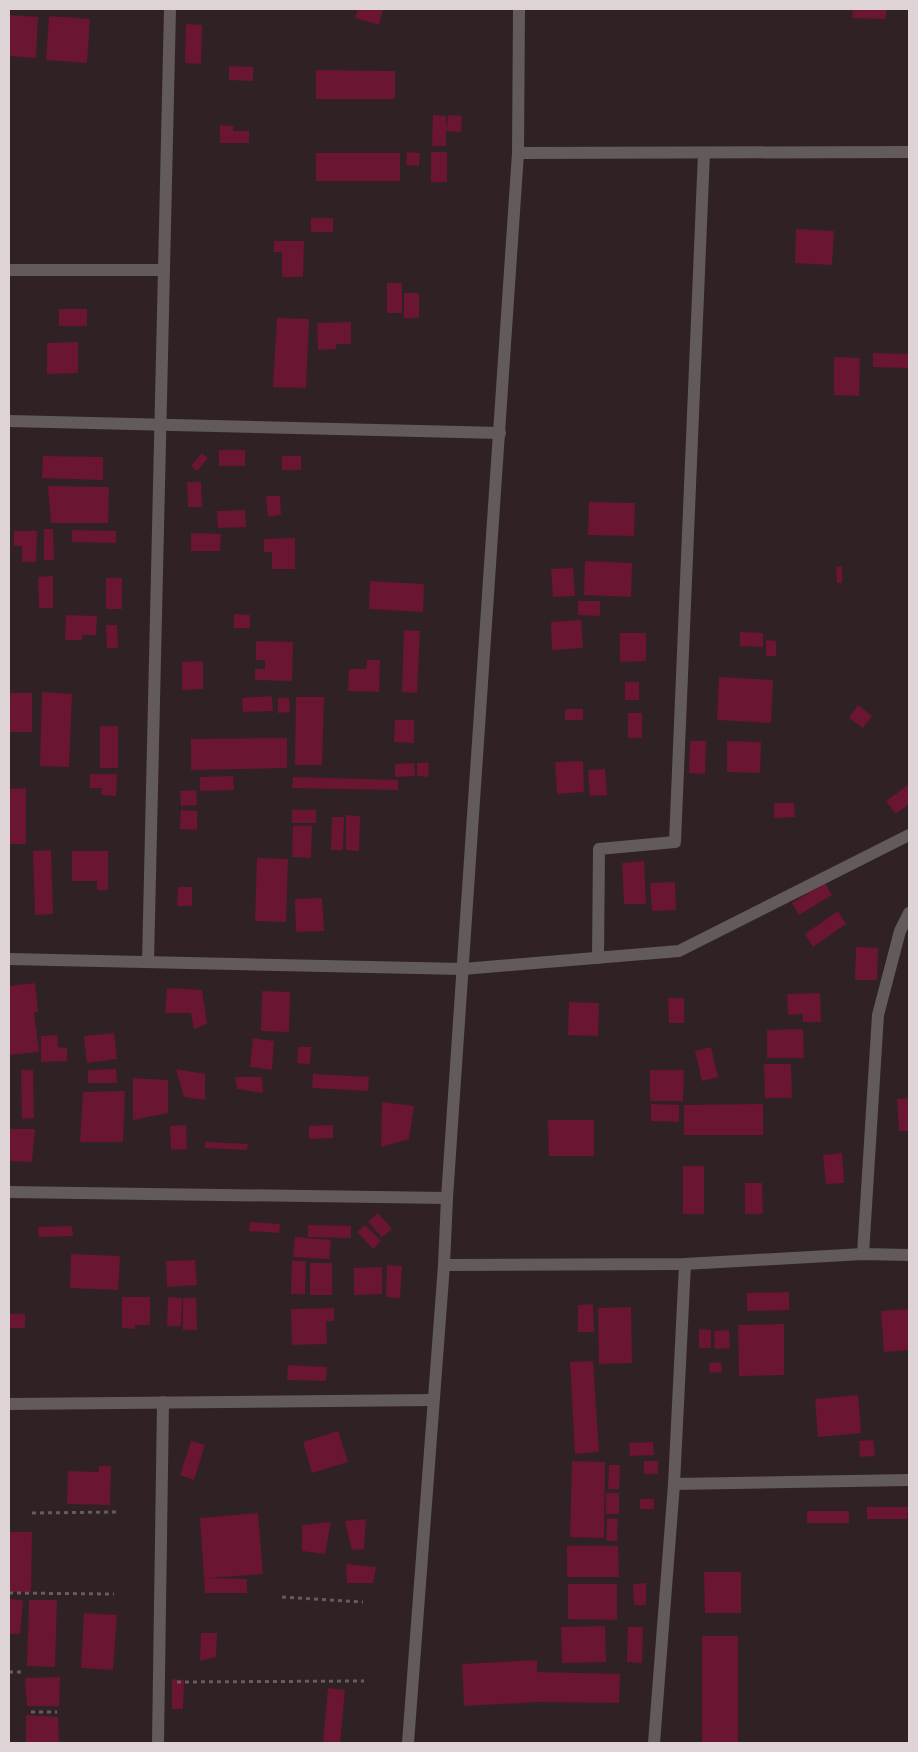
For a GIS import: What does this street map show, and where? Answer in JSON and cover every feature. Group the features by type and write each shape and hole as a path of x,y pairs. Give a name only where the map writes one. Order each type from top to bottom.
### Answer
{"street":[{"path":"148,962 170,9"},
{"path":"408,1743 444,1265 518,153 518,9"},
{"path":"518,153 909,152"},
{"path":"598,958 599,849 675,842 704,153"},
{"path":"9,270 164,270"},
{"path":"9,421 500,433"},
{"path":"9,959 463,968 679,951 909,835"},
{"path":"864,1254 878,1015 900,931 909,913"},
{"path":"9,1192 447,1198"},
{"path":"444,1265 685,1264 864,1254 909,1255"},
{"path":"654,1743 674,1484 685,1264"},
{"path":"9,1404 434,1400"},
{"path":"158,1743 163,1402"},
{"path":"674,1484 909,1480"}],"path":[{"path":"32,1513 118,1512"},
{"path":"9,1593 114,1594"},
{"path":"282,1597 363,1602"},
{"path":"9,1672 25,1672"},
{"path":"159,1683 364,1681"},
{"path":"31,1712 57,1712"}],"building":[{"path":"358,9 383,9 379,25 355,18"},
{"path":"853,9 886,9 886,19 852,18"},
{"path":"9,15 38,17 36,58 9,56"},
{"path":"49,16 90,19 87,63 46,60"},
{"path":"186,24 202,25 201,64 185,63"},
{"path":"229,66 253,67 253,81 229,80"},
{"path":"316,70 395,71 395,99 316,99"},
{"path":"433,115 446,116 447,129 448,115 462,116 461,132 446,131 446,146 432,146"},
{"path":"220,125 233,126 233,131 249,131 249,143 220,143"},
{"path":"407,152 420,153 419,166 406,165"},
{"path":"431,152 447,152 447,182 431,182"},
{"path":"316,153 400,153 400,181 316,181"},
{"path":"311,218 333,218 333,232 311,232"},
{"path":"796,229 834,231 832,265 795,263"},
{"path":"274,241 304,241 303,277 282,277 282,252 274,252"},
{"path":"387,283 402,283 402,313 387,313"},
{"path":"404,293 419,293 419,318 404,318"},
{"path":"59,309 87,309 87,326 59,326"},
{"path":"277,318 309,319 306,388 273,387"},
{"path":"351,322 351,344 336,344 336,349 318,350 317,323"},
{"path":"78,342 78,373 47,374 47,343"},
{"path":"873,353 909,354 909,368 873,367"},
{"path":"834,357 860,358 859,396 834,395"},
{"path":"219,450 245,450 245,466 219,466"},
{"path":"202,453 208,458 197,471 191,466"},
{"path":"43,456 103,457 103,480 42,478"},
{"path":"282,456 301,456 301,470 282,470"},
{"path":"187,482 201,482 202,507 188,507"},
{"path":"48,486 109,487 108,523 51,523"},
{"path":"266,496 280,496 281,515 268,517"},
{"path":"589,502 635,503 634,536 588,535"},
{"path":"245,510 246,527 218,528 217,511"},
{"path":"44,529 53,529 54,560 44,560"},
{"path":"72,530 116,531 116,543 72,542"},
{"path":"14,531 37,531 36,562 22,562 22,546 14,546"},
{"path":"191,533 221,534 220,551 191,551"},
{"path":"295,538 295,569 272,569 272,552 264,552 264,539"},
{"path":"585,561 632,563 631,597 584,595"},
{"path":"842,566 842,583 837,583 836,567"},
{"path":"573,568 575,596 553,597 551,569"},
{"path":"53,576 53,608 39,608 38,577"},
{"path":"106,578 122,578 122,609 106,609"},
{"path":"370,581 424,584 423,612 369,609"},
{"path":"578,601 600,601 600,616 578,615"},
{"path":"234,614 250,615 250,628 234,628"},
{"path":"66,615 97,616 96,635 82,635 82,640 65,640"},
{"path":"581,620 583,648 552,650 551,622"},
{"path":"106,625 117,625 118,648 107,648"},
{"path":"404,630 420,631 417,693 402,692"},
{"path":"740,632 763,633 763,647 740,646"},
{"path":"620,633 646,633 646,661 620,662"},
{"path":"766,640 776,641 776,656 766,656"},
{"path":"256,641 293,642 292,681 255,680 255,669 265,669 265,660 256,660"},
{"path":"367,660 380,660 379,692 348,691 349,669 366,669"},
{"path":"203,661 203,689 182,690 182,662"},
{"path":"719,677 773,680 771,723 717,720"},
{"path":"625,682 639,682 639,700 625,700"},
{"path":"42,692 72,694 69,767 40,766"},
{"path":"9,693 32,693 32,732 9,732"},
{"path":"272,696 273,711 243,712 242,698"},
{"path":"296,697 324,697 322,765 295,765"},
{"path":"278,698 289,698 290,712 278,713"},
{"path":"858,705 872,716 863,728 849,718"},
{"path":"565,709 583,709 583,720 565,720"},
{"path":"628,713 642,713 642,738 628,738"},
{"path":"395,720 414,720 414,743 394,742"},
{"path":"100,726 118,726 118,768 100,768"},
{"path":"287,738 287,768 191,770 191,739"},
{"path":"690,741 706,741 705,774 689,773"},
{"path":"727,741 761,742 760,773 727,772"},
{"path":"583,761 584,792 557,794 555,762"},
{"path":"414,763 415,776 395,777 395,764"},
{"path":"417,763 429,763 428,777 417,776"},
{"path":"605,769 607,795 590,796 588,770"},
{"path":"90,774 117,774 116,796 101,795 102,788 90,788"},
{"path":"233,776 234,790 200,791 200,777"},
{"path":"293,777 398,780 398,790 292,788"},
{"path":"908,785 909,804 896,814 886,801"},
{"path":"26,788 26,844 9,844 9,789"},
{"path":"196,790 197,805 181,806 180,791"},
{"path":"774,803 794,803 795,817 774,818"},
{"path":"181,810 197,811 197,830 180,829"},
{"path":"292,810 316,810 316,823 292,823"},
{"path":"346,815 360,816 359,851 346,850"},
{"path":"332,817 344,817 343,850 331,850"},
{"path":"293,826 312,826 311,858 292,857"},
{"path":"51,850 53,914 35,915 33,851"},
{"path":"72,851 108,851 108,890 97,890 97,881 72,881"},
{"path":"257,858 288,859 286,922 255,921"},
{"path":"644,861 646,904 624,904 622,863"},
{"path":"675,882 676,910 652,911 650,883"},
{"path":"825,883 832,895 799,915 792,903"},
{"path":"178,887 192,887 192,906 177,906"},
{"path":"322,898 324,931 296,932 295,899"},
{"path":"838,911 846,924 813,947 805,934"},
{"path":"856,947 878,948 877,980 855,980"},
{"path":"35,983 38,1012 34,1012 39,1052 9,1055 9,986"},
{"path":"167,988 202,990 207,1024 194,1029 191,1013 165,1013"},
{"path":"262,991 290,992 289,1032 261,1031"},
{"path":"820,993 821,1022 803,1022 803,1014 788,1015 787,994"},
{"path":"668,998 684,998 684,1023 669,1023"},
{"path":"569,1002 599,1003 598,1036 568,1035"},
{"path":"803,1029 804,1058 767,1058 767,1030"},
{"path":"114,1033 117,1059 87,1063 84,1036"},
{"path":"57,1035 58,1047 67,1048 67,1061 41,1062 41,1036"},
{"path":"253,1038 274,1041 272,1070 250,1067"},
{"path":"298,1047 311,1047 310,1064 297,1063"},
{"path":"711,1047 718,1077 702,1081 695,1051"},
{"path":"764,1064 791,1064 792,1098 765,1098"},
{"path":"116,1069 117,1083 88,1083 88,1070"},
{"path":"176,1069 205,1074 205,1100 184,1097"},
{"path":"21,1070 33,1070 34,1118 22,1119"},
{"path":"650,1070 684,1070 683,1101 650,1101"},
{"path":"313,1074 369,1077 368,1091 312,1088"},
{"path":"235,1077 262,1077 263,1093 237,1089"},
{"path":"133,1078 168,1080 168,1113 133,1120"},
{"path":"125,1091 123,1142 80,1142 83,1092"},
{"path":"909,1098 909,1131 899,1131 897,1099"},
{"path":"382,1102 414,1106 409,1139 381,1147"},
{"path":"651,1104 679,1105 679,1122 651,1121"},
{"path":"763,1104 763,1135 684,1135 684,1105"},
{"path":"548,1120 594,1120 594,1156 549,1156"},
{"path":"186,1125 187,1149 171,1150 170,1126"},
{"path":"333,1125 333,1138 309,1139 309,1126"},
{"path":"9,1129 35,1129 32,1162 9,1161"},
{"path":"205,1142 248,1144 247,1150 205,1148"},
{"path":"842,1153 844,1183 826,1184 823,1155"},
{"path":"683,1166 704,1166 704,1214 683,1214"},
{"path":"745,1183 762,1183 763,1214 745,1214"},
{"path":"378,1213 392,1229 382,1237 368,1222"},
{"path":"250,1222 280,1224 279,1233 249,1231"},
{"path":"308,1225 351,1226 351,1238 308,1237"},
{"path":"365,1225 381,1241 373,1249 357,1232"},
{"path":"72,1226 73,1236 39,1237 38,1227"},
{"path":"295,1237 331,1240 329,1259 293,1257"},
{"path":"71,1254 120,1256 118,1290 70,1288"},
{"path":"195,1260 197,1285 167,1287 166,1261"},
{"path":"292,1261 306,1261 305,1294 291,1294"},
{"path":"310,1263 332,1263 332,1295 310,1295"},
{"path":"387,1265 402,1266 400,1298 386,1297"},
{"path":"382,1267 382,1294 354,1295 354,1268"},
{"path":"789,1292 789,1310 747,1311 747,1293"},
{"path":"122,1297 150,1297 150,1325 135,1325 135,1329 122,1328"},
{"path":"168,1297 182,1298 181,1326 167,1326"},
{"path":"183,1298 196,1298 197,1330 183,1330"},
{"path":"593,1304 594,1332 578,1332 578,1305"},
{"path":"631,1307 632,1363 599,1364 598,1308"},
{"path":"334,1308 334,1321 326,1321 327,1344 292,1345 291,1309"},
{"path":"909,1309 909,1350 884,1352 881,1311"},
{"path":"9,1314 25,1314 25,1328 9,1328"},
{"path":"784,1324 784,1375 739,1376 738,1325"},
{"path":"699,1329 711,1330 711,1348 699,1348"},
{"path":"729,1330 730,1348 715,1349 714,1331"},
{"path":"593,1361 599,1452 575,1454 570,1362"},
{"path":"721,1362 722,1372 710,1373 709,1363"},
{"path":"288,1365 327,1367 326,1381 287,1380"},
{"path":"858,1395 861,1433 818,1437 815,1399"},
{"path":"338,1431 348,1462 312,1473 303,1442"},
{"path":"873,1440 875,1456 860,1457 859,1441"},
{"path":"191,1441 205,1445 194,1480 180,1475"},
{"path":"653,1442 654,1455 630,1456 629,1443"},
{"path":"572,1461 605,1462 604,1538 570,1537"},
{"path":"644,1461 658,1461 658,1474 644,1474"},
{"path":"609,1465 620,1465 619,1489 608,1489"},
{"path":"99,1466 111,1466 110,1505 67,1504 68,1471 99,1472"},
{"path":"606,1493 619,1493 619,1514 606,1514"},
{"path":"640,1499 654,1499 654,1509 640,1509"},
{"path":"867,1507 908,1507 907,1519 867,1519"},
{"path":"807,1511 849,1511 849,1523 807,1523"},
{"path":"258,1513 263,1574 207,1578 247,1579 247,1593 205,1593 200,1518"},
{"path":"607,1518 618,1519 617,1541 606,1541"},
{"path":"366,1519 364,1549 352,1550 345,1521"},
{"path":"331,1522 325,1554 302,1551 302,1525"},
{"path":"9,1532 32,1532 31,1592 9,1592"},
{"path":"567,1546 618,1546 619,1577 567,1577"},
{"path":"346,1564 376,1567 373,1583 347,1583"},
{"path":"704,1572 741,1572 741,1613 705,1613"},
{"path":"646,1583 646,1605 634,1605 633,1584"},
{"path":"568,1584 617,1584 617,1620 568,1619"},
{"path":"9,1599 23,1600 20,1634 9,1634"},
{"path":"29,1600 57,1600 55,1667 27,1666"},
{"path":"84,1613 117,1615 113,1670 81,1668"},
{"path":"605,1626 606,1662 562,1663 561,1627"},
{"path":"628,1627 643,1627 642,1663 627,1662"},
{"path":"201,1633 217,1633 216,1657 200,1661"},
{"path":"702,1636 738,1636 738,1743 702,1743"},
{"path":"537,1660 537,1672 620,1674 619,1703 539,1702 464,1706 462,1664"},
{"path":"60,1677 59,1706 27,1706 25,1678"},
{"path":"172,1679 184,1680 183,1709 172,1709"},
{"path":"328,1688 345,1690 340,1743 323,1743"},
{"path":"26,1715 58,1717 59,1743 26,1743"}]}
